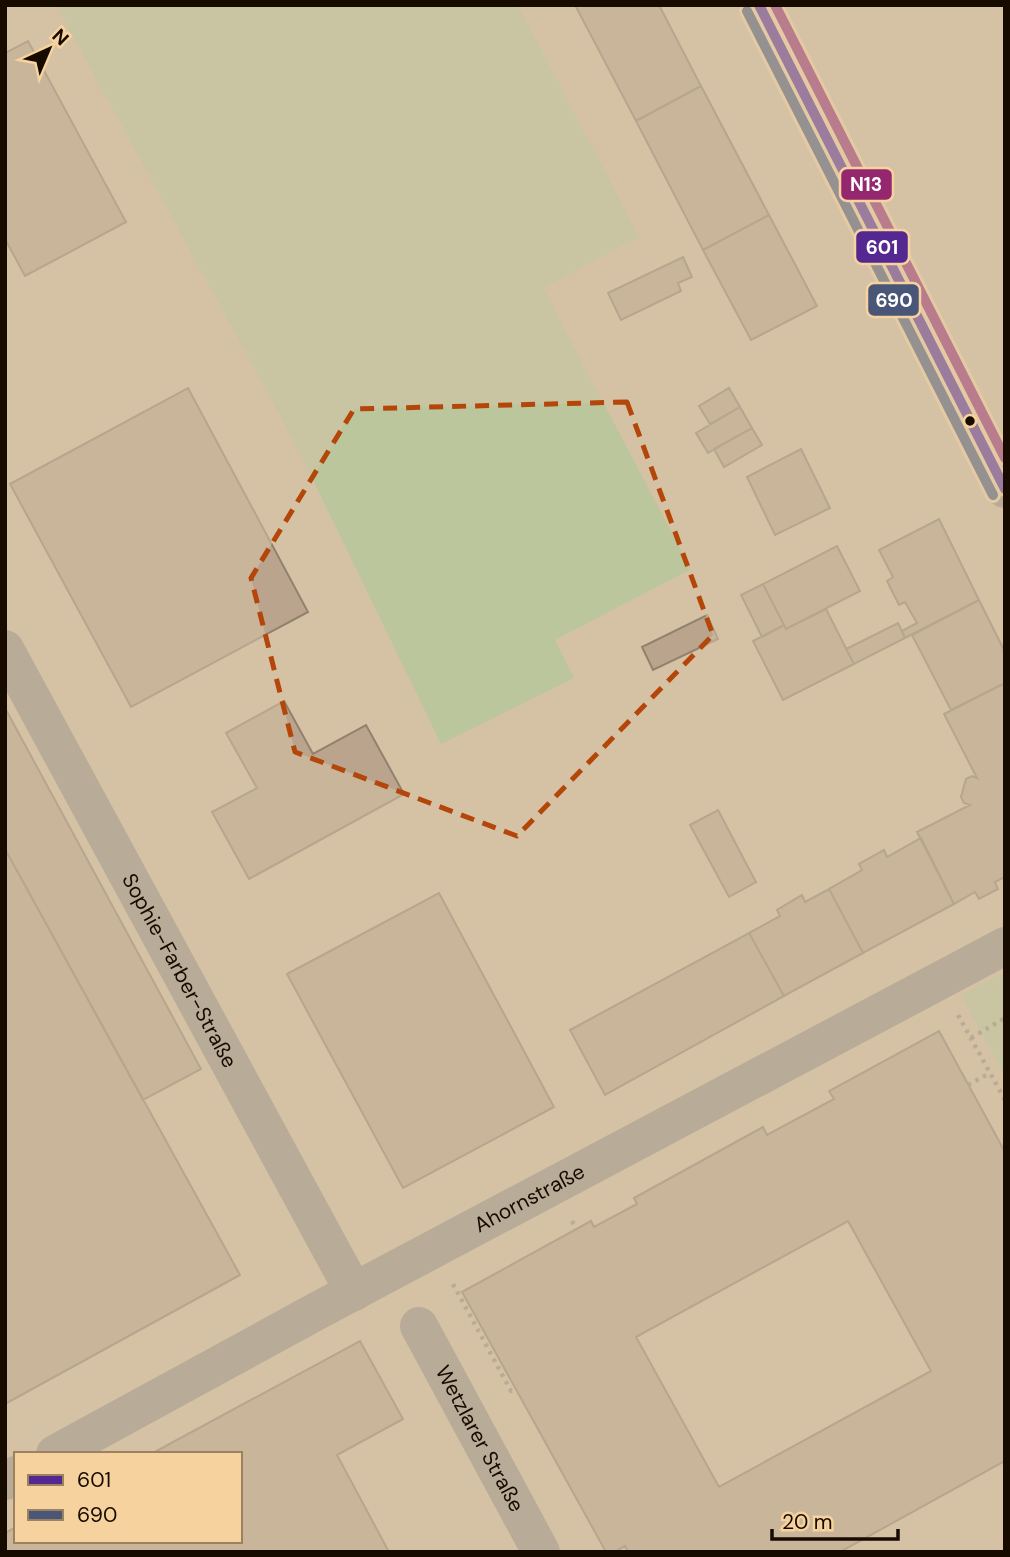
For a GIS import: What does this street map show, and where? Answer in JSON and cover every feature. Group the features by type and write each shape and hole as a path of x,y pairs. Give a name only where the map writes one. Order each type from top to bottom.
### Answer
{"street":[{"path":"759,5 1005,489"},
{"name":"Sophie-Farber-Straße","path":"5,649 354,1292"},
{"name":"Ahornstraße","path":"59,1452 433,1249 1005,946"},
{"name":"Wetzlarer Straße","path":"419,1326 541,1552"}],"path":[{"path":"971,1038 1005,1018"},
{"path":"962,1022 1005,1100"},
{"path":"968,1085 990,1073"},
{"path":"433,1249 511,1391 516,1389"}],"highlighted area":[{"path":"627,402 713,635 517,836 295,752 251,578 354,409"}],"green space":[{"path":"56,5 518,5 639,237 543,288 691,569 555,640 574,678 441,744 297,447"},
{"path":"1005,972 1005,1077 961,995"}],"building":[{"path":"575,5 659,5 701,86 636,121"},
{"path":"28,41 126,222 25,276 5,239 5,53"},
{"path":"701,86 769,215 703,250 636,121"},
{"path":"769,215 817,306 751,340 703,250"},
{"path":"683,257 692,277 678,283 681,291 621,320 608,293"},
{"path":"188,388 308,612 131,707 10,484"},
{"path":"729,388 740,407 710,424 699,406"},
{"path":"740,407 752,428 708,453 696,433"},
{"path":"752,428 762,445 724,467 714,449"},
{"path":"801,449 830,508 775,535 747,477"},
{"path":"939,519 979,600 905,638 902,631 917,623 905,602 899,605 887,581 893,577 879,550"},
{"path":"837,546 860,591 786,629 763,584"},
{"path":"763,584 784,625 762,637 741,595"},
{"path":"979,600 1005,652 1005,683 951,710 912,635"},
{"path":"826,609 854,664 783,700 753,641 784,625 786,629"},
{"path":"707,615 718,639 653,670 642,647"},
{"path":"898,623 905,638 854,664 846,649"},
{"path":"1005,683 1005,877 995,882 998,889 979,899 975,892 954,904 917,832 970,805 964,803 961,797 966,779 972,776 977,778 944,714"},
{"path":"284,701 313,754 366,725 404,794 249,879 212,812 257,788 226,733"},
{"path":"5,708 201,1069 143,1100 5,849"},
{"path":"718,810 756,882 729,897 690,825"},
{"path":"921,838 954,904 863,953 829,889 862,870 859,864 884,850 887,857"},
{"path":"5,849 240,1275 5,1404"},
{"path":"829,889 863,953 784,996 749,933 780,916 777,910 802,895 805,902"},
{"path":"439,893 554,1107 403,1188 287,974"},
{"path":"749,933 784,996 605,1095 570,1030"},
{"path":"939,1031 1005,1152 1005,1461 840,1552 628,1552 625,1546 615,1552 606,1552 462,1292 591,1221 594,1227 637,1204 634,1198 763,1127 767,1135 834,1099 829,1091","holes":["848,1221 931,1371 719,1487 636,1337"]},
{"path":"360,1341 403,1419 337,1455 389,1552 5,1552 5,1533 14,1528 14,1543 242,1543 242,1452 155,1452"}],"transit line":[{"name":"601","path":"759,5 1005,489"},
{"name":"N13","path":"775,5 1005,458"},
{"name":"690","path":"747,11 993,495"}]}
